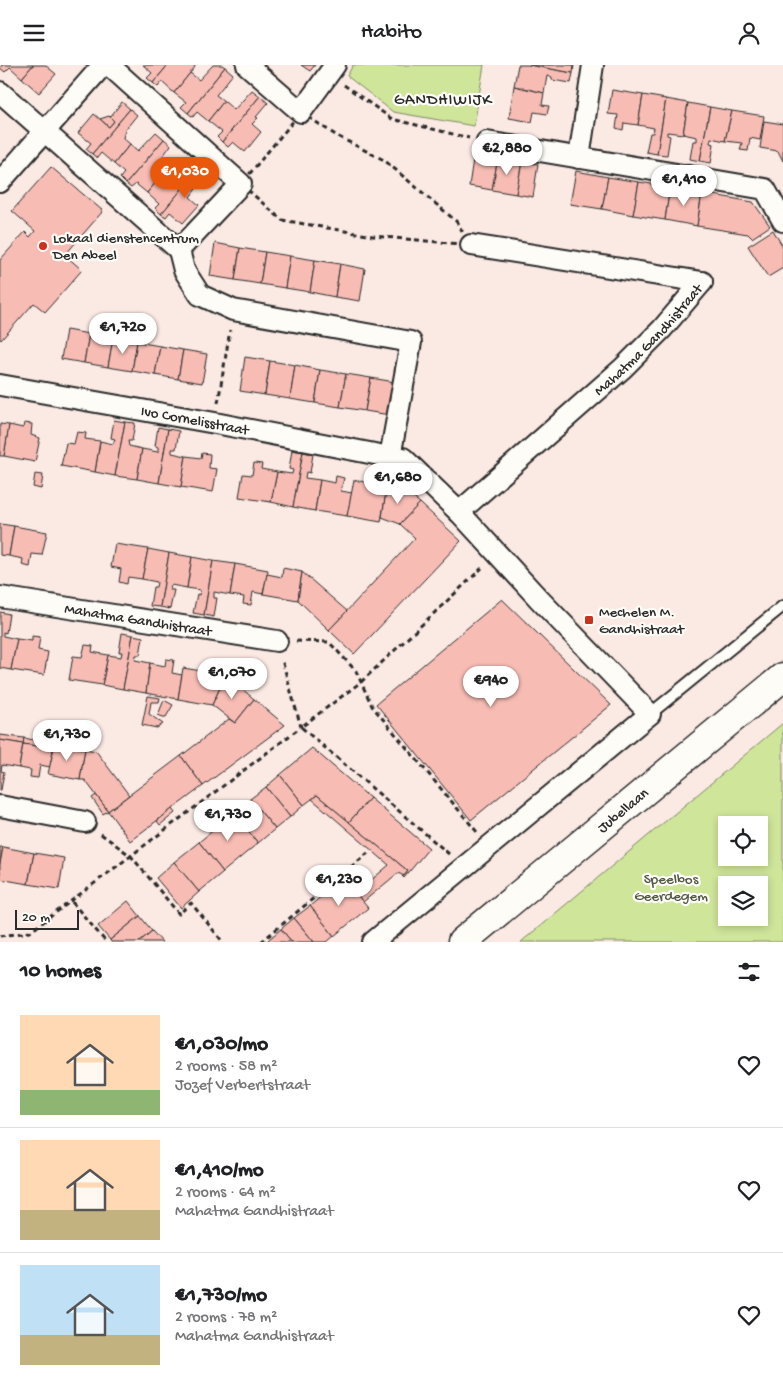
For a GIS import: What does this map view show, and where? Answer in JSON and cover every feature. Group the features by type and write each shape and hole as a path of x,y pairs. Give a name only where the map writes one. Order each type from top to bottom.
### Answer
{"main road":[{"name":"Jubellaan","path":"462,942 783,677"}],"street":[{"path":"0,182 103,65"},
{"path":"109,65 241,184 179,250"},
{"path":"246,65 301,111 332,69"},
{"path":"579,158 593,65"},
{"path":"0,93 179,250 184,270 200,295 233,310 411,342 390,457"},
{"path":"487,142 765,189 783,221"},
{"name":"Mahatma Gandhistraat","path":"459,512 623,368 662,329 702,282 471,245"},
{"name":"Ivo Cornelisstraat","path":"0,385 403,458 459,512"},
{"path":"373,942 650,714 459,512"},
{"name":"Mahatma Gandhistraat","path":"0,597 277,641"},
{"path":"0,806 85,822"}],"lane":[{"path":"650,714 783,606"}],"path":[{"path":"332,69 392,119 487,142"},
{"path":"301,111 337,137 384,160 456,221 471,245 374,236 282,220 241,184 301,111"},
{"path":"215,423 233,310"},
{"path":"0,936 30,932 361,682 498,554"},
{"path":"466,866 301,727 277,641 329,642 356,671 372,706 488,846"},
{"path":"85,822 131,856 179,914 192,903 223,942"},
{"path":"262,942 368,853"},
{"path":"72,901 106,942"}],"green space":[{"path":"353,65 484,65 474,126 393,112 347,76"},
{"name":"Speelbos Geerdegem","path":"783,723 783,942 521,942"}],"building":[{"path":"2,65 33,65 22,78 10,67 5,72 0,68"},
{"path":"33,65 45,65 56,74 39,93 22,78"},
{"path":"143,65 168,65 153,83 147,78 152,73"},
{"path":"168,65 194,65 195,67 174,93 162,82 158,87 153,83"},
{"path":"213,65 225,67 188,113 181,107 186,102 174,93 190,73 199,80"},
{"path":"301,65 315,65 310,71"},
{"path":"518,65 529,65 573,73 571,83 552,80 552,77 547,76 544,93 514,86"},
{"path":"529,65 574,65 573,73"},
{"path":"225,67 233,74 216,95 224,101 208,121 197,112 193,117 188,113"},
{"path":"514,86 544,93 542,105 549,106 547,114 534,112 532,122 509,118"},
{"path":"252,90 260,96 222,142 217,137 222,132 208,121 224,101 234,110"},
{"path":"612,90 643,95 638,125 624,123 623,130 616,128 618,115 608,114"},
{"path":"643,95 666,99 657,154 646,152 650,133 653,133 654,128 638,125"},
{"path":"260,96 268,103 252,124 261,132 245,152 233,142 228,147 222,142"},
{"path":"666,99 688,103 683,134 667,132 667,135 670,136 667,155 657,154"},
{"path":"122,102 130,109 92,154 86,149 91,143 78,133 94,114 109,127 114,121 110,117"},
{"path":"688,103 710,107 700,161 690,159 693,141 697,141 697,137 683,134"},
{"path":"710,107 732,111 725,141 711,138 710,143 714,144 711,163 700,161"},
{"path":"130,109 137,115 125,130 123,138 130,144 114,164 101,153 97,158 92,154"},
{"path":"732,111 764,116 760,140 750,138 748,151 740,150 742,143 725,141"},
{"path":"109,116 114,121 109,127 100,119"},
{"path":"764,121 783,124 783,161 778,151 760,148"},
{"path":"156,132 164,139 126,184 120,178 124,173 114,164 130,144 138,151"},
{"path":"164,139 171,145 155,167 163,174 147,193 136,184 131,188 126,184"},
{"path":"474,153 498,158 492,190 469,186"},
{"path":"498,158 522,162 516,194 492,190"},
{"path":"191,162 199,169 161,214 155,208 159,204 147,193 163,174 172,181"},
{"path":"522,162 538,164 533,197 516,194"},
{"name":"Lokaal dienstencentrum Den Abeel","path":"51,167 103,211 65,255 82,270 45,312 34,303 1,340 0,260 25,232 30,237 35,231 12,211"},
{"path":"199,169 206,175 190,197 199,205 183,223 170,212 166,217 161,214"},
{"path":"576,171 608,177 602,209 570,204"},
{"path":"608,177 639,182 633,215 602,209"},
{"path":"639,182 670,187 665,220 633,215"},
{"path":"670,187 702,193 697,226 665,220"},
{"path":"702,193 753,202 770,226 752,238 748,234 697,226"},
{"path":"773,230 783,247 783,268 768,277 748,246"},
{"path":"215,243 240,248 235,280 210,276"},
{"path":"240,248 265,252 260,284 235,280"},
{"path":"265,252 290,256 285,288 260,284"},
{"path":"290,256 315,260 310,292 285,288"},
{"path":"315,260 340,264 335,297 310,292"},
{"path":"340,264 365,269 360,301 335,297"},
{"path":"66,330 89,334 84,363 61,359"},
{"path":"89,334 113,338 108,367 84,363"},
{"path":"113,338 137,342 132,371 108,367"},
{"path":"137,342 160,346 155,375 132,371"},
{"path":"160,346 183,350 178,379 155,375"},
{"path":"183,350 207,354 202,383 178,379"},
{"path":"245,357 270,361 265,395 240,391"},
{"path":"270,361 295,365 290,399 265,395"},
{"path":"295,365 320,370 315,403 290,399"},
{"path":"320,370 346,374 340,407 315,403"},
{"path":"346,374 371,378 365,411 340,407"},
{"path":"371,378 395,382 390,415 365,411"},
{"path":"114,420 125,422 115,476 95,472 100,441 113,444 115,439 111,438"},
{"path":"125,422 135,423 132,441 128,441 129,446 142,449 137,479 115,476"},
{"path":"24,423 32,424 31,435 40,438 35,462 4,456 9,425 23,428"},
{"path":"0,424 9,425 4,456 0,456"},
{"path":"158,427 168,429 159,483 137,479 142,449 158,452 158,447 155,446"},
{"path":"168,429 179,431 176,449 172,449 172,453 186,456 181,487 159,483"},
{"path":"77,432 86,433 85,439 100,441 95,472 61,466 66,443 74,444"},
{"path":"292,450 303,452 293,507 271,502 277,472 292,474 293,470 289,469"},
{"path":"303,452 313,454 310,473 306,472 305,478 320,480 315,511 293,507"},
{"path":"202,453 210,454 209,468 217,469 213,492 181,487 186,456 201,458"},
{"path":"254,463 262,464 261,469 277,472 271,502 239,497 243,474 252,475"},
{"path":"35,474 43,475 41,489 33,487"},
{"path":"336,476 344,478 341,491 352,493 347,516 315,511 320,480 335,483"},
{"path":"354,480 387,486 381,522 347,516"},
{"path":"387,486 402,489 420,503 400,524 382,517"},
{"path":"420,503 461,541 354,654 329,630 415,538 400,524"},
{"path":"0,524 14,526 9,556 0,555"},
{"path":"14,526 47,532 42,555 32,554 30,567 22,565 23,559 9,556"},
{"path":"115,544 148,549 142,579 128,577 127,584 119,582 121,569 111,567"},
{"path":"148,549 169,553 160,607 150,606 153,587 156,587 157,582 142,579"},
{"path":"169,553 192,557 187,588 171,585 170,590 174,590 170,609 160,607"},
{"path":"192,557 213,561 204,615 193,613 197,594 199,595 200,590 187,588"},
{"path":"213,561 235,564 230,595 214,592 214,598 217,598 214,617 204,615"},
{"path":"235,564 268,570 263,594 253,592 251,605 243,604 244,597 230,595"},
{"path":"283,568 302,572 298,600 263,594 267,574 282,577"},
{"path":"302,572 347,611 329,630 298,600"},
{"path":"502,599 611,705 471,820 376,704"},
{"path":"0,612 9,614 6,633 3,632 3,636 17,639 11,670 0,668"},
{"path":"122,633 133,635 123,689 102,685 108,655 121,657 122,652 119,652"},
{"path":"133,635 143,637 140,655 136,655 135,660 150,663 146,693 123,689"},
{"path":"32,636 40,637 38,650 48,652 44,675 11,670 17,639 32,641"},
{"path":"85,645 93,646 92,652 108,655 102,685 69,680 73,656 82,657"},
{"path":"166,659 174,660 172,673 182,675 178,699 146,693 150,663 165,666"},
{"path":"183,668 226,675 212,705 178,699"},
{"path":"226,675 254,699 235,723 212,705"},
{"path":"148,696 160,698 159,702 151,702 149,714 163,724 157,728 142,725"},
{"path":"254,699 285,725 203,786 181,756 229,719 235,723"},
{"path":"164,700 173,705 166,717 158,715"},
{"path":"0,735 24,738 23,744 0,740"},
{"path":"24,738 43,742 43,747 23,744"},
{"path":"0,740 23,744 19,768 2,765 1,771 4,772 1,790 0,790"},
{"path":"43,742 54,743 50,767 40,765 38,778 30,777 31,770 19,768 23,744 43,747"},
{"path":"55,743 85,749 80,780 48,774"},
{"path":"312,748 370,798 349,822 317,795 304,805 280,775"},
{"path":"85,749 96,751 129,795 108,811 85,780 80,780"},
{"path":"181,756 203,786 130,841 108,811"},
{"path":"280,775 304,805 290,817 266,787"},
{"path":"266,787 290,817 275,829 250,799"},
{"path":"96,795 108,811 103,814 92,798"},
{"path":"317,795 408,871 404,876 398,873 363,902 356,893 389,865 312,799"},
{"path":"370,798 429,848 404,878 402,876 408,871 349,822"},
{"path":"250,799 275,829 258,843 234,813"},
{"path":"172,809 175,813 160,825 157,821"},
{"path":"234,813 258,843 223,872 199,842"},
{"path":"199,842 223,872 199,892 174,862"},
{"path":"0,847 3,847 0,864"},
{"path":"3,847 34,853 28,884 0,879"},
{"path":"34,853 64,858 59,889 28,884"},
{"path":"174,862 199,892 181,908 156,878"},
{"path":"343,878 368,908 334,936 310,906"},
{"path":"128,901 140,916 110,940 98,926"},
{"path":"310,906 334,936 327,942 314,942 294,918"},
{"path":"140,916 152,931 139,942 111,942 110,940"},
{"path":"294,918 314,942 292,942 281,929"},
{"path":"281,929 292,942 269,942 268,940"},
{"path":"152,931 162,942 139,942"}],"place":[{"name":"Lokaal dienstencentrum Den Abeel","path":"43,246"},
{"name":"Mechelen M. Gandhistraat","path":"589,620"}],"district":[{"name":"GANDHIWIJK","path":"443,98"}]}
